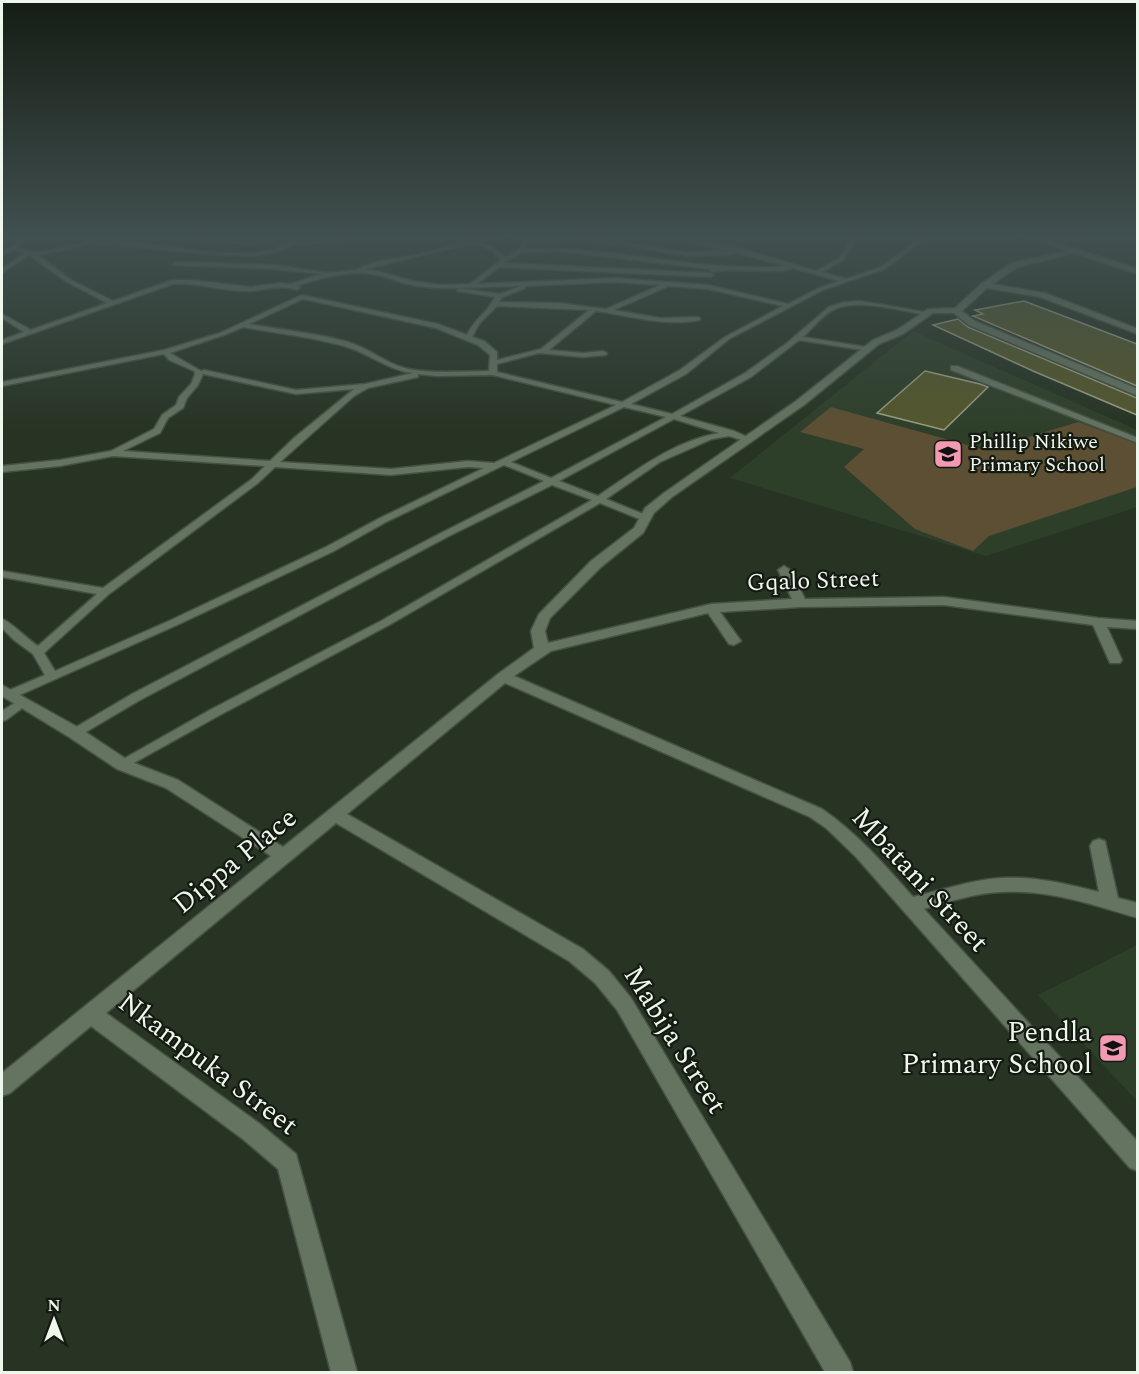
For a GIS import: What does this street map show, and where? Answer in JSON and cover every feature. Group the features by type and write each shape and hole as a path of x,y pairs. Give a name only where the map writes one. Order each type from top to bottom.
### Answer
{"street":[{"path":"542,650 538,632 544,617 596,564 639,530 649,511 668,495 800,403 878,340 900,332 927,313 940,309 958,310 965,303"},
{"path":"1063,303 1137,332"},
{"path":"958,310 960,315 972,322 1137,393"},
{"path":"784,570 800,603"},
{"name":"Gqalo Street","path":"503,677 542,650 560,643 711,608 800,603 944,602 1137,625"},
{"path":"711,608 734,641"},
{"path":"1098,622 1114,660"},
{"name":"Dippa Place","path":"2,1086 503,677"},
{"name":"Mbatani Street","path":"503,677 816,813 848,837 1137,1160"},
{"path":"11,696 123,765 160,778 284,856"},
{"name":"Mabija Street","path":"335,815 576,955 589,964 612,987 840,1372"},
{"path":"1099,846 1110,903"},
{"path":"910,905 984,887 1003,885 1042,887 1137,911"},
{"name":"Nkampuka Street","path":"90,1013 252,1132 288,1162 344,1372"}],"lane":[{"path":"2,342 112,303"},
{"path":"2,384 165,352 243,325 289,303"},
{"path":"331,303 438,326 469,337 492,351 494,354 493,373"},
{"path":"605,310 622,303"},
{"path":"778,303 790,306"},
{"path":"2,717 11,696 320,554 624,404 683,372 711,348 795,303"},
{"path":"75,734 136,698 446,534 554,481 748,375 798,338 831,308 844,304 862,303"},
{"path":"865,303 927,313"},
{"path":"469,337 476,323 495,304 541,304 605,310 674,321 698,319"},
{"path":"544,350 594,309"},
{"path":"2,315 30,332"},
{"path":"243,325 346,344 370,353 396,368 424,373 493,373 672,416 748,439"},
{"path":"798,338 866,350"},
{"path":"493,363 544,350 580,355 603,353"},
{"path":"112,453 157,431 165,417 180,406 183,397 196,382 198,372 165,352"},
{"path":"954,368 1137,441"},
{"path":"204,372 292,392 365,386 424,373"},
{"path":"38,652 105,592 166,544 221,508 351,394 365,386"},
{"path":"123,765 214,713 386,623 599,500 657,460 710,437 731,434"},
{"path":"2,469 60,463 112,453 391,472 468,464 499,464 554,481 645,518"},
{"path":"2,574 105,592"},
{"path":"2,622 18,638 38,652 52,676"}],"shaded area":[{"name":"Phillip Nikiwe Primary School","path":"913,331 1137,430 1137,507 986,556 730,478"},
{"path":"831,407 985,450 1078,422 1137,444 1137,487 989,536 973,551 915,529 844,467 864,449 800,432"},
{"name":"Pendla Primary School","path":"1137,945 1137,1101 1038,995"}],"building":[{"path":"1012,303 1030,303 1137,344 1137,386 973,316 983,314 975,310"},
{"path":"958,319 968,327 1137,398 1137,415 933,325"},
{"path":"925,371 988,387 944,430 877,413"}],"place":[{"name":"Phillip Nikiwe Primary School","path":"948,454"},
{"name":"Pendla Primary School","path":"1113,1048"}]}
